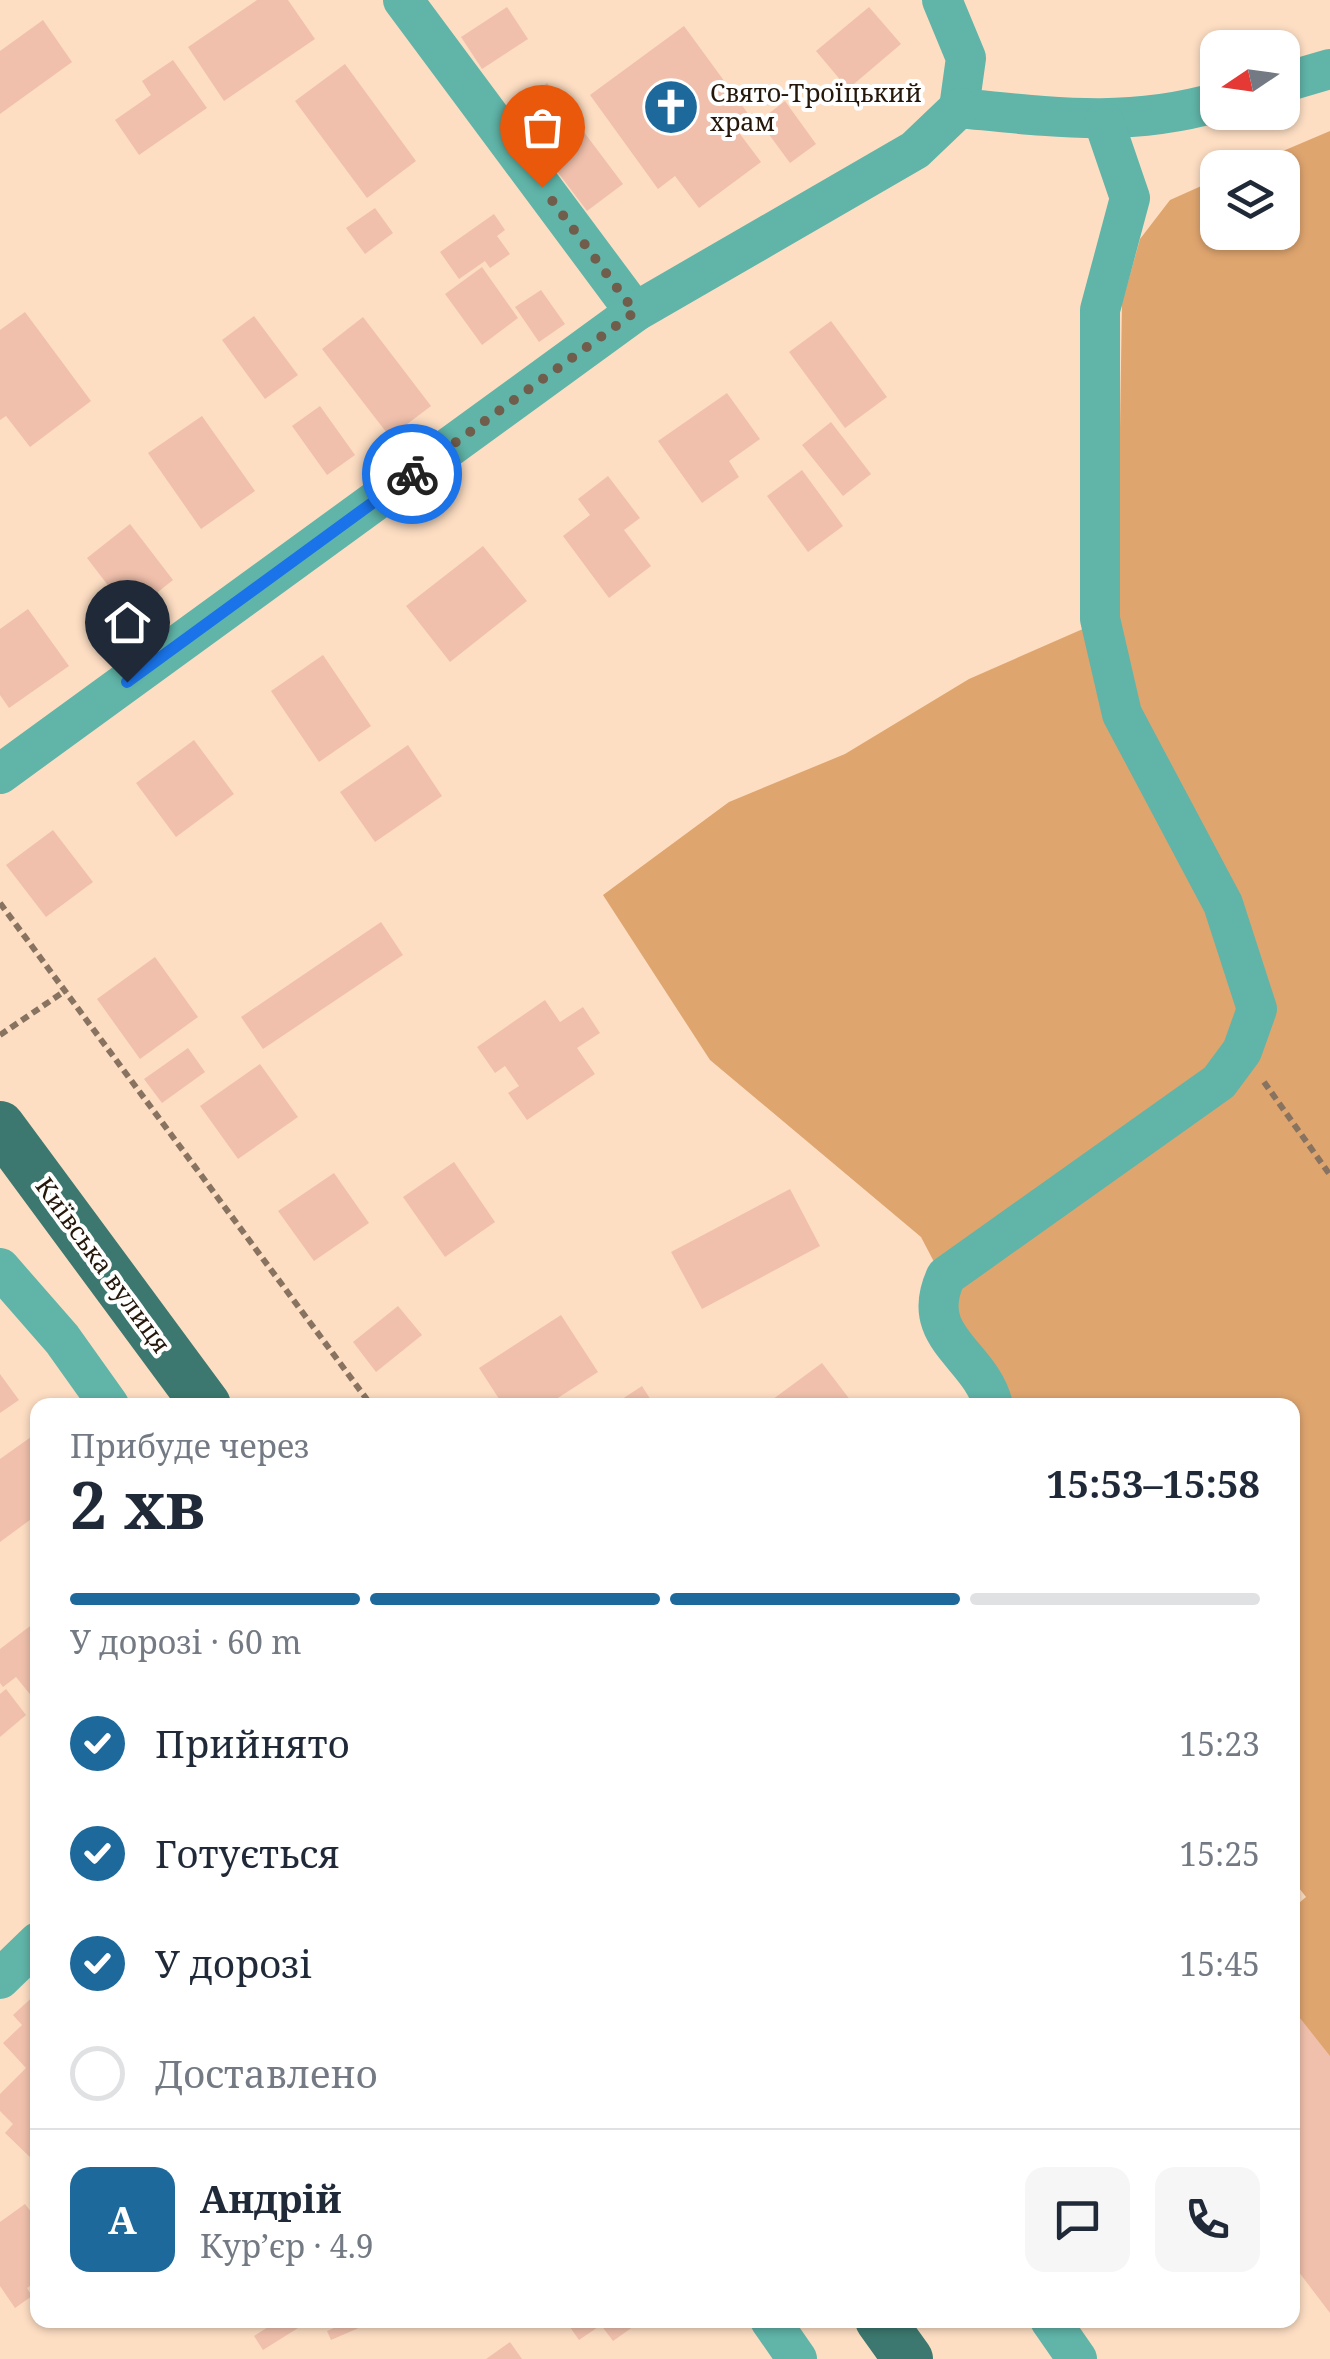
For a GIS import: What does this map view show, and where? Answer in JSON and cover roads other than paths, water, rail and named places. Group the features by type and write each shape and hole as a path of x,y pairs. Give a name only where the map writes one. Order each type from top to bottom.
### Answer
{"main road":[{"name":"Київська вулиця","path":"0,1126 201,1398"},
{"path":"886,2328 908,2359"}],"street":[{"path":"403,0 635,312"},
{"path":"0,774 635,312 915,150 960,108 966,58 942,0"},
{"path":"1300,78 1330,69"},
{"path":"960,108 1104,122 1167,116 1200,107"},
{"path":"988,1398 938,1321 936,1297 946,1276 1219,1082 1242,1050 1257,1009 1224,904 1122,714 1100,619 1100,310 1130,198 1104,122"},
{"path":"0,1268 62,1340 104,1398"},
{"path":"0,1979 30,1950"},
{"path":"776,2328 797,2359"},
{"path":"1055,2328 1076,2359"}],"place":[{"name":"Свято-Троїцький храм","path":"671,107"}]}
